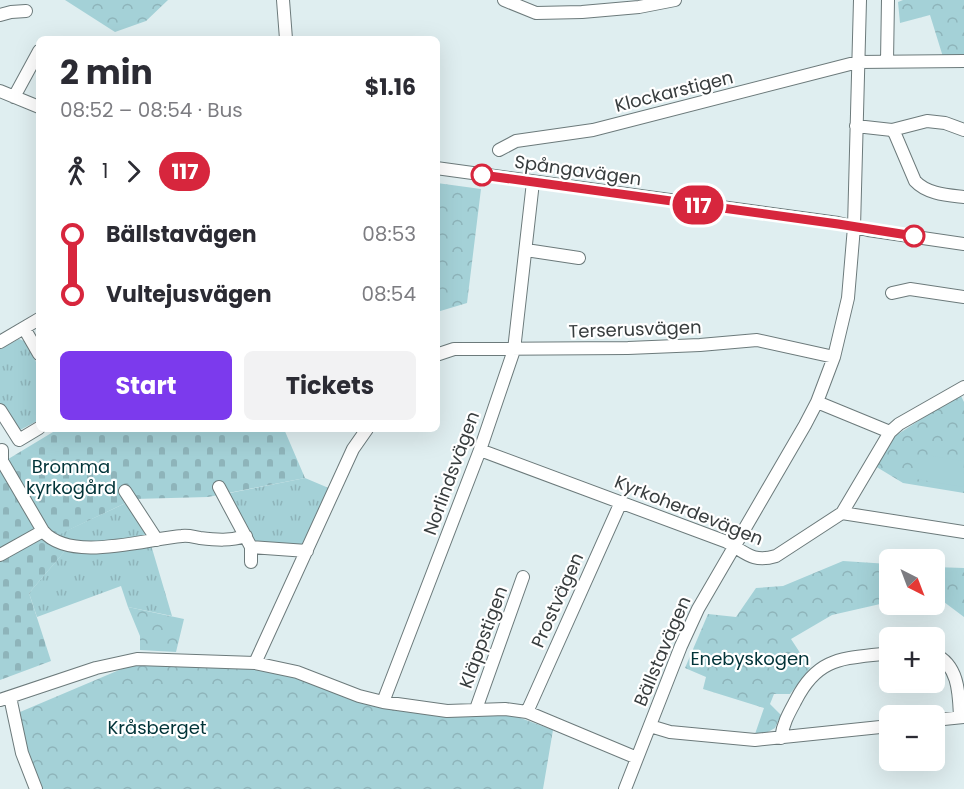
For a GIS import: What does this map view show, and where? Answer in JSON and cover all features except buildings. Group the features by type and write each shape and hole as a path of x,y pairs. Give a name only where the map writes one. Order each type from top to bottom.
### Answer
{"street":[{"path":"283,0 286,36"},
{"path":"504,0 536,13 639,7 675,0"},
{"name":"Bällstavägen","path":"625,789 681,646 698,609 805,425 817,402 834,357 848,298 854,227 860,0"},
{"path":"887,61 888,0"},
{"path":"0,15 26,11"},
{"path":"14,97 36,57"},
{"path":"858,62 964,62"},
{"name":"Klockarstigen","path":"499,150 516,141 593,130 858,62"},
{"path":"0,91 36,106"},
{"path":"856,126 892,130 927,121 945,123 964,130"},
{"path":"892,130 896,134 915,181 919,185 927,190 964,197"},
{"name":"Spångavägen","path":"440,169 964,244"},
{"name":"Norlindsvägen","path":"383,702 480,450 514,350 533,182"},
{"path":"526,250 579,258"},
{"path":"892,293 910,289 964,297"},
{"path":"0,342 36,321"},
{"path":"24,328 36,349"},
{"name":"Terserusvägen","path":"440,354 454,349 651,347 757,340 834,357"},
{"name":"Kyrkoherdevägen","path":"480,450 734,546 753,558 764,559 776,556 842,513 890,432 899,424 964,387"},
{"path":"817,402 890,432"},
{"path":"0,410 19,440 36,430"},
{"path":"255,663 353,449 365,432"},
{"path":"2,450 2,461 43,531 50,538 77,548 158,540 184,535 249,541 307,551"},
{"path":"219,487 249,541 251,562"},
{"path":"125,491 158,540"},
{"name":"Prostvägen","path":"527,712 621,502"},
{"path":"842,513 964,532"},
{"path":"0,555 43,531"},
{"name":"Kläppstigen","path":"476,709 523,577"},
{"path":"781,738 783,725 801,689 811,675 825,665 843,659 879,654"},
{"path":"36,789 5,698 96,668 137,659 255,663 297,672 359,696 383,702 447,711 504,709 527,712 637,758"},
{"path":"945,663 959,686 962,717 945,719"},
{"path":"650,726 670,732 755,740 879,727"}],"green space":[{"path":"65,0 168,0 146,21 115,32"},
{"path":"903,0 964,0 964,58 943,57 930,15 900,23 898,2"},
{"path":"440,183 481,189 467,303 440,311"},
{"path":"19,339 24,341 36,362 36,422 20,430 16,428 0,403 0,349"},
{"path":"960,394 964,402 964,493 903,483 875,466 892,438"},
{"name":"Bromma kyrkogård","path":"53,432 285,432 305,478 208,497 134,499 54,537 71,544 29,593 51,661 0,680 0,464"},
{"path":"920,454 964,461 963,487 916,479"},
{"path":"305,478 331,489 307,546 258,543 252,540 225,494"},
{"path":"128,502 146,528 172,616 128,607 121,586 37,617 29,593 70,545 53,537"},
{"name":"Enebyskogen","path":"843,561 879,563 879,604 832,615 791,639 810,668 790,694 774,694 770,704 781,715 775,728 766,733 755,734 764,708 703,689 706,677 685,668 708,614 736,617 756,588 783,586"},
{"path":"945,567 964,568 964,617 945,603"},
{"path":"128,607 184,619 176,652 140,650 140,636"},
{"name":"Kråsberget","path":"138,662 277,672 358,700 487,715 515,716 553,730 543,789 40,789 27,760 20,712"}],"bus line":[{"name":"117","path":"482,175 914,236"}]}
